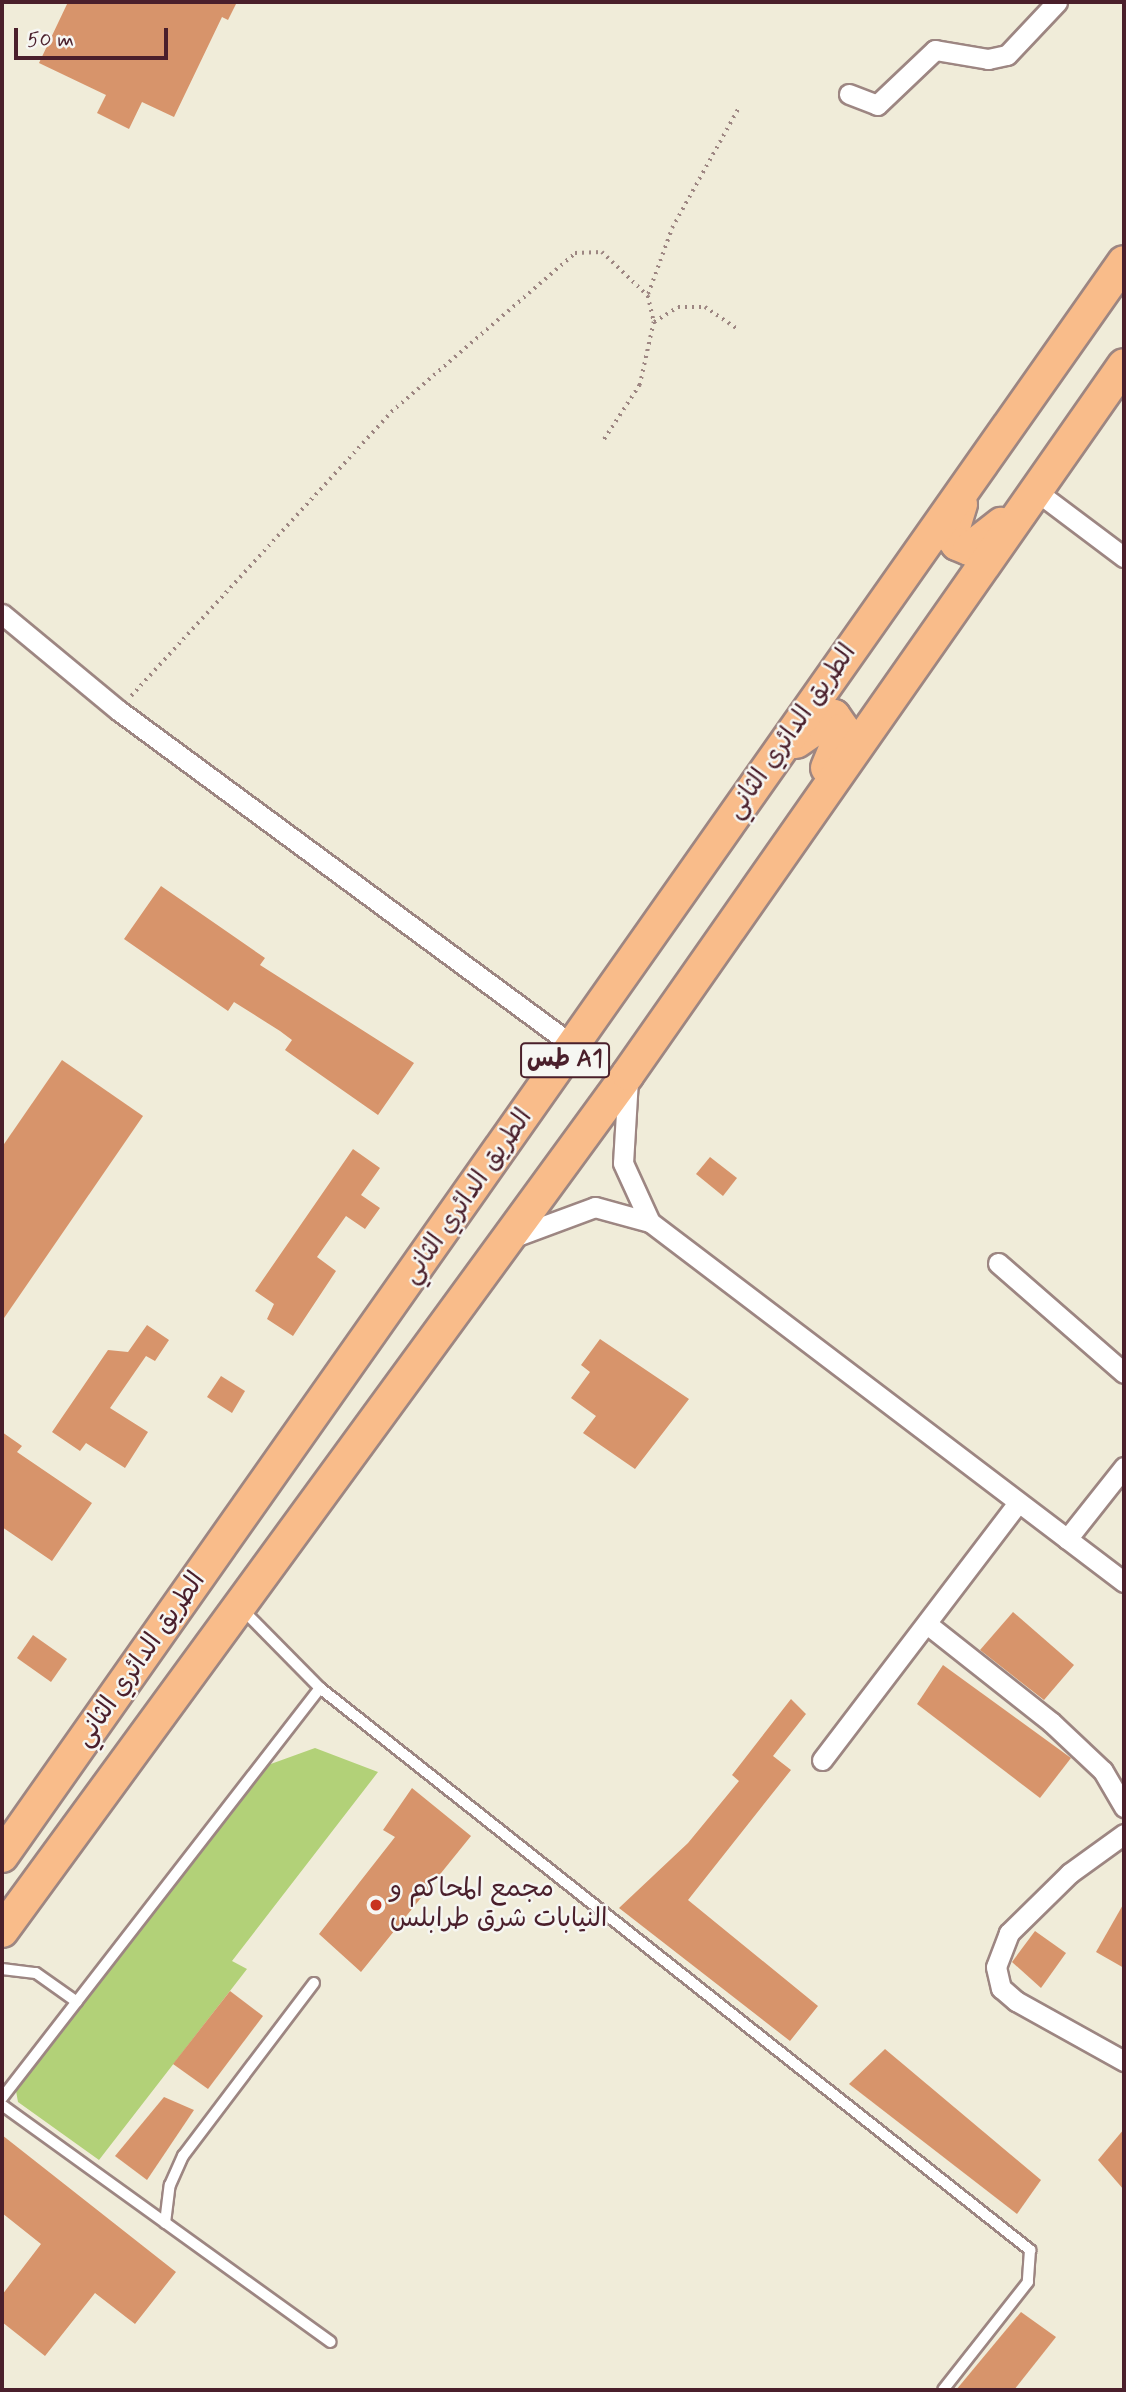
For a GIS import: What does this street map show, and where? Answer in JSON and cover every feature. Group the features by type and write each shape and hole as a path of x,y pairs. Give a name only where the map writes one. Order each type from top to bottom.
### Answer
{"highway":[{"name":"الطريق الدائري الثاني","path":"2,1856 575,1047 759,778 1124,261"},
{"name":"الطريق الدائري الثاني","path":"2,1931 238,1604 628,1074 1124,365"},
{"path":"973,477 951,536 969,548 1036,491"},
{"path":"628,1074 828,766 843,729 834,716 817,722 759,778"}],"street":[{"path":"849,94 877,105 934,50 988,60 1007,55 1057,2"},
{"path":"1036,491 1124,557"},
{"path":"2,614 117,710 575,1047"},
{"path":"628,1074 623,1163 650,1222"},
{"path":"507,1241 595,1206 650,1222 1124,1582"},
{"path":"998,1263 1124,1373"},
{"path":"1067,1539 1124,1467"},
{"path":"822,1760 1018,1503"},
{"path":"927,1624 1051,1722 1103,1771 1124,1807"},
{"path":"1124,1834 1070,1872 1009,1933 996,1967 1001,1988 1016,2001 1124,2061"}],"lane":[{"path":"238,1604 320,1688 1030,2250 1028,2282 943,2390"},
{"path":"2,2098 320,1688"},
{"path":"2,1969 36,1973 77,2002"},
{"path":"165,2222 170,2185 183,2156 314,1983"},
{"path":"2,2105 331,2342"}],"path":[{"path":"602,443 640,385 654,322 648,296 672,228 738,109"},
{"path":"117,710 391,412 575,253 602,252 648,296"},
{"path":"654,322 678,307 705,307 739,330"}],"green space":[{"path":"315,1748 378,1772 232,1961 247,1969 99,2160 18,2102 16,2091 268,1765"}],"building":[{"path":"68,2 237,2 228,20 222,17 174,117 142,102 129,129 97,113 106,95 39,63"},
{"path":"161,886 265,958 260,965 414,1063 378,1115 285,1050 292,1040 280,1031 234,1002 228,1011 124,939"},
{"path":"62,1060 143,1116 2,1321 2,1147"},
{"path":"353,1149 380,1168 361,1195 380,1208 365,1229 346,1216 317,1257 336,1271 293,1336 267,1319 274,1304 255,1291"},
{"path":"710,1157 737,1178 723,1196 696,1174"},
{"path":"147,1325 169,1340 155,1361 146,1356 110,1408 148,1432 125,1468 86,1443 80,1451 52,1432 108,1350 128,1352"},
{"path":"600,1339 689,1399 635,1469 583,1433 596,1416 571,1398 590,1372 581,1365"},
{"path":"221,1376 245,1391 232,1413 207,1397"},
{"path":"2,1432 22,1446 17,1452 92,1503 52,1561 2,1527"},
{"path":"1013,1612 1074,1665 1044,1700 980,1650"},
{"path":"33,1635 67,1659 51,1682 17,1658"},
{"path":"943,1665 1071,1758 1040,1798 917,1704"},
{"path":"791,1699 806,1714 773,1756 791,1770 688,1900 818,2006 790,2041 619,1908 688,1843 739,1781 732,1775"},
{"path":"412,1788 471,1836 361,1972 319,1934 395,1837 383,1830"},
{"path":"1124,1903 1124,1968 1096,1952"},
{"path":"1035,1931 1066,1953 1041,1988 1012,1962"},
{"path":"230,1991 263,2016 208,2089 173,2064"},
{"path":"885,2049 1041,2180 1017,2214 849,2084"},
{"path":"164,2097 194,2110 147,2180 115,2156"},
{"path":"1124,2129 1124,2190 1098,2160"},
{"path":"2,2135 176,2272 135,2324 95,2293 45,2356 2,2322 2,2295 41,2244 2,2213"},
{"path":"1021,2312 1056,2337 1014,2390 956,2390"}],"place":[{"name":"مجمع المحاكم و النيابات شرق طرابلس","path":"376,1905"}]}
